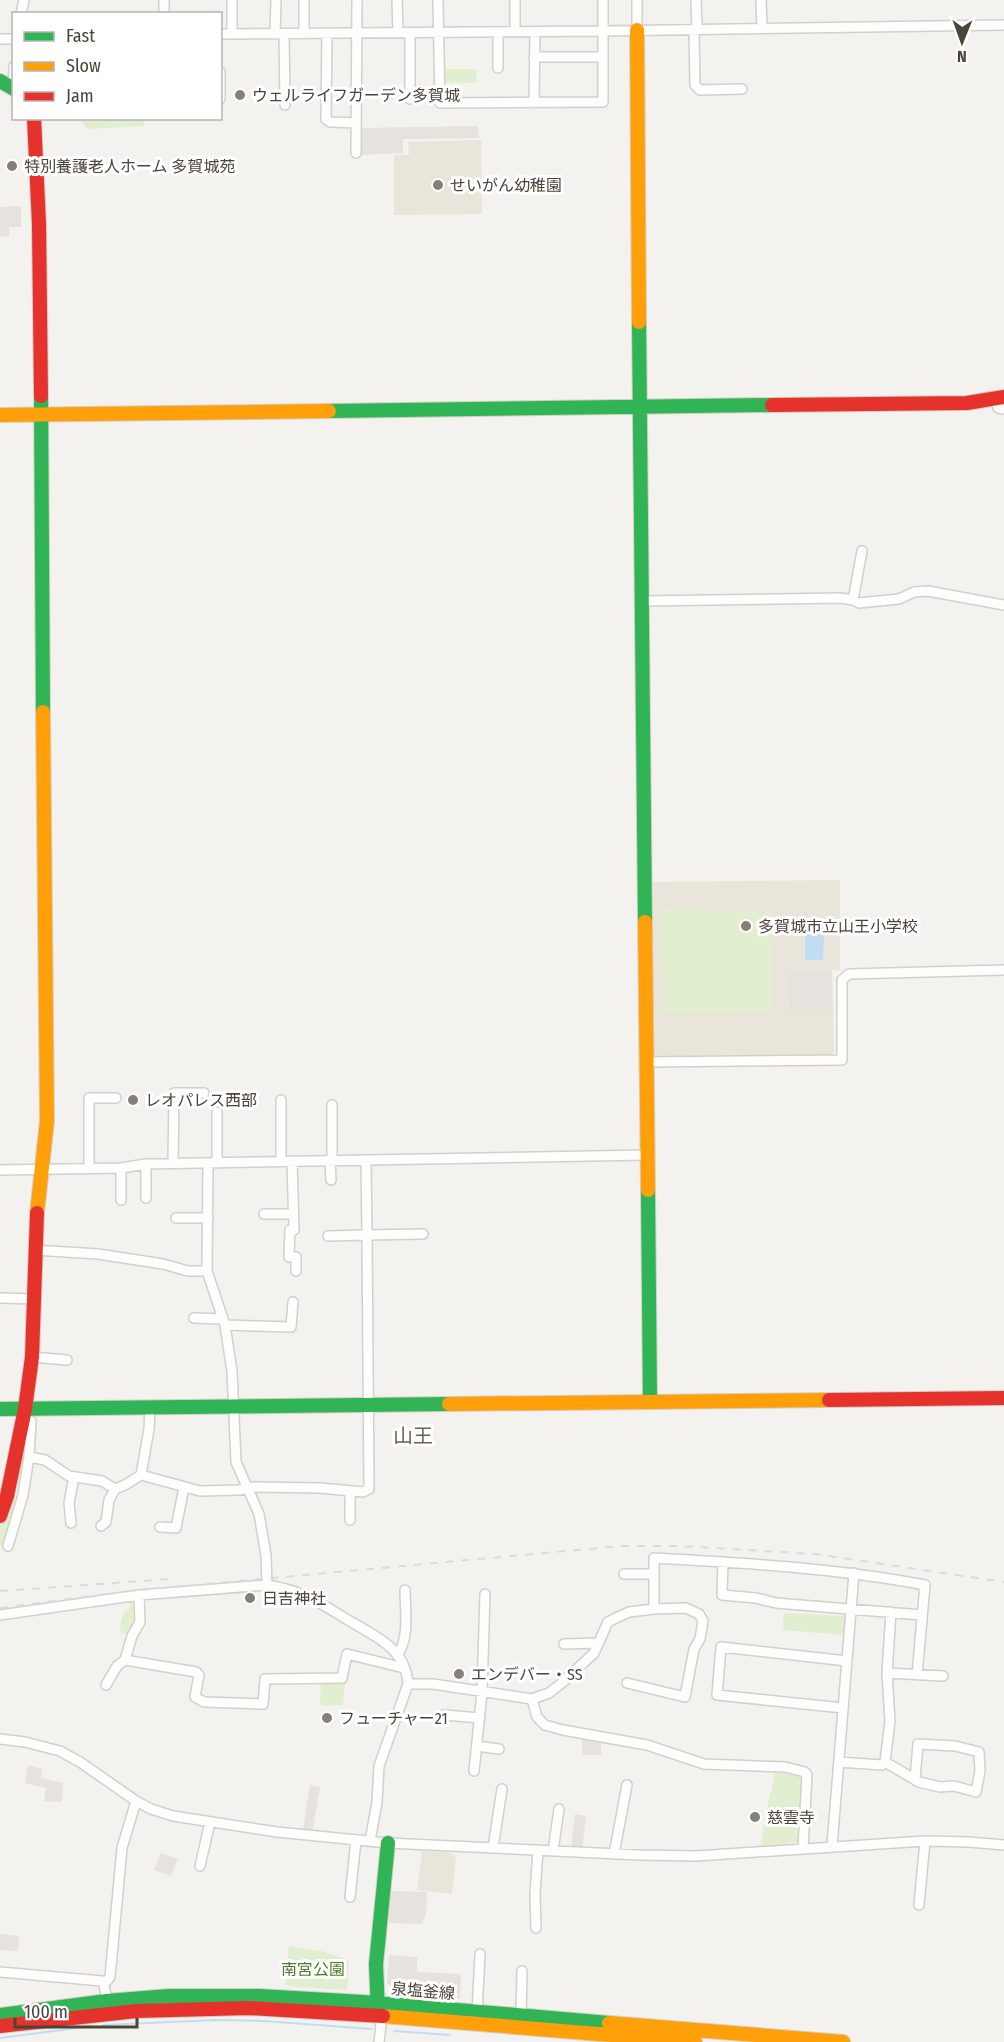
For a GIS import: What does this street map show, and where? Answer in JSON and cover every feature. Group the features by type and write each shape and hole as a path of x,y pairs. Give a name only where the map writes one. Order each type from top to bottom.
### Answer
{"street":[{"path":"232,0 232,34"},
{"path":"276,0 285,105"},
{"path":"304,0 304,34"},
{"path":"356,153 357,0"},
{"path":"398,0 398,33"},
{"path":"438,0 440,103 603,102 603,0"},
{"path":"515,0 515,32"},
{"path":"637,0 650,1402"},
{"path":"696,0 695,85 700,90 742,89"},
{"path":"761,0 762,28"},
{"path":"222,34 1004,25"},
{"path":"498,32 498,68"},
{"path":"534,102 535,32"},
{"path":"327,33 326,119 330,122 356,123"},
{"path":"410,33 410,99"},
{"path":"534,57 603,57"},
{"path":"0,1515 7,1496 24,1414 32,1357 34,1250 45,1148 47,1101 39,224 34,120"},
{"path":"0,415 1001,402"},
{"path":"853,600 862,551"},
{"path":"642,601 840,598 859,603 898,599 914,592 928,591 1004,603"},
{"path":"646,1062 842,1060 842,980 849,974 1004,970"},
{"path":"173,1163 174,1093 204,1093"},
{"path":"89,1168 89,1098 116,1098"},
{"path":"281,1100 281,1161"},
{"path":"331,1180 332,1105"},
{"path":"217,1112 208,1218 207,1271 224,1322 232,1371 236,1462 259,1514 266,1555 267,1585"},
{"path":"0,1170 121,1168 173,1163 646,1155"},
{"path":"141,1475 200,1491 254,1487 309,1488 350,1492 363,1492 369,1489 366,1160"},
{"path":"292,1161 294,1230 290,1230 289,1257 296,1257 296,1271"},
{"path":"146,1164 146,1198"},
{"path":"121,1168 121,1200"},
{"path":"264,1214 293,1214"},
{"path":"176,1218 208,1218"},
{"path":"328,1236 423,1234"},
{"path":"34,1250 98,1254 207,1271"},
{"path":"0,1298 33,1299"},
{"path":"194,1318 291,1327 293,1302"},
{"path":"32,1357 67,1360"},
{"path":"0,1409 24,1414 150,1407 1004,1398"},
{"path":"101,1526 106,1522 109,1500 115,1489 141,1475 150,1429 150,1407"},
{"path":"8,1546 23,1495 29,1457 31,1421 24,1414"},
{"path":"29,1457 45,1460 69,1476 102,1481 115,1489"},
{"path":"70,1522 69,1503 74,1477"},
{"path":"160,1527 176,1528 184,1487"},
{"path":"350,1492 351,1520"},
{"path":"654,1609 654,1558 774,1565 854,1573 925,1585 917,1675"},
{"path":"723,1562 722,1595 756,1598 776,1603 922,1615"},
{"path":"832,1846 854,1573"},
{"path":"624,1574 654,1574"},
{"path":"0,1615 139,1595 267,1585 312,1597 376,1635 397,1655 407,1674 408,1684 381,1757 378,1770 377,1802 370,1841"},
{"path":"397,1655 403,1648 405,1590"},
{"path":"474,1771 482,1692 485,1594"},
{"path":"106,1685 117,1666 125,1660 132,1636 140,1622 139,1595"},
{"path":"408,1684 433,1684 532,1700 549,1693 564,1682 594,1653 608,1622 616,1617 629,1612 654,1609 686,1608 699,1614 703,1622 700,1640 694,1649 685,1697 627,1683"},
{"path":"885,1762 890,1721 887,1673 891,1612"},
{"path":"564,1644 599,1643"},
{"path":"843,1708 717,1695 721,1647 847,1661"},
{"path":"125,1660 196,1672 199,1675 195,1697 204,1702 263,1704 265,1679 342,1678 347,1654 404,1668"},
{"path":"887,1673 943,1676"},
{"path":"532,1700 537,1718 545,1725 563,1730 647,1745 704,1764 785,1767 805,1772 807,1775 803,1848"},
{"path":"444,1715 480,1718"},
{"path":"0,1739 25,1742 60,1751 151,1809 173,1816 277,1832 388,1843 696,1856 924,1841 1004,1845"},
{"path":"885,1762 919,1782 940,1787 954,1786 975,1792 980,1772 979,1752 955,1746 918,1744 915,1779"},
{"path":"477,1746 499,1749"},
{"path":"839,1762 882,1765 885,1762"},
{"path":"614,1854 627,1785"},
{"path":"493,1848 502,1789"},
{"path":"104,1984 110,1977 122,1848 136,1801"},
{"path":"553,1851 559,1809"},
{"path":"200,1866 210,1822"},
{"path":"350,1898 356,1840"},
{"path":"919,1905 924,1841"},
{"path":"379,2042 381,2025 376,1964 388,1843"},
{"path":"536,1928 535,1893 538,1850"},
{"path":"477,2012 480,1954"},
{"path":"521,2016 522,1971"},
{"path":"0,1972 104,1984"},
{"path":"104,1984 107,2001 116,2006 154,2004 196,2008"},
{"name":"泉塩釜線","path":"0,2015 169,1995 259,1996 378,2010 696,2036 843,2042"},
{"name":"泉塩釜線","path":"0,2026 101,2013 248,2008 477,2012 696,2036"}],"shaded area":[{"path":"478,126 479,138 403,139 403,153 360,155 359,128"},
{"name":"せいがん幼稚園","path":"481,140 482,214 394,215 394,155 409,155 408,142"},
{"path":"21,206 21,227 9,227 9,236 0,237 0,207"},
{"name":"多賀城市立山王小学校","path":"840,880 840,970 832,970 834,1052 829,1057 657,1058 651,1053 653,882"},
{"path":"788,972 831,972 830,1009 789,1011"},
{"path":"582,1739 601,1740 601,1755 582,1755"},
{"path":"28,1765 42,1769 41,1778 63,1783 62,1802 44,1801 46,1788 25,1783"},
{"path":"310,1785 320,1787 312,1833 303,1831"},
{"path":"575,1814 586,1816 582,1849 571,1848"},
{"path":"422,1851 448,1852 456,1857 452,1894 417,1890"},
{"path":"161,1853 178,1859 171,1876 154,1870"},
{"path":"390,1891 427,1892 426,1914 421,1924 389,1923"},
{"path":"0,1934 19,1936 18,1951 0,1950"},
{"path":"389,1955 417,1957 417,1972 461,1974 460,1999 402,1996 387,1983"}],"green space":[{"path":"435,69 477,69 476,83 436,83"},
{"path":"144,120 144,126 87,129 81,121"},
{"path":"662,909 771,912 772,1012 663,1013"},
{"path":"2,1496 15,1498 4,1546 0,1546 0,1501"},
{"path":"136,1599 135,1617 128,1635 120,1632 121,1622 123,1615 130,1608 130,1601"},
{"path":"784,1613 843,1616 846,1620 844,1635 782,1630"},
{"path":"321,1683 345,1683 343,1705 320,1705"},
{"path":"776,1769 803,1773 801,1842 761,1846 764,1821"},
{"name":"南宮公園","path":"289,1946 322,1951 349,1960 347,1990 286,1986"}],"water":[{"path":"805,930 824,930 823,960 805,960"}],"waterway":[{"path":"103,2025 216,2020 372,2029"},
{"path":"0,2038 92,2026"},
{"path":"394,2031 450,2035"}],"railway":[{"path":"0,1608 130,1591 621,1546 678,1546 815,1554 1004,1582"},
{"path":"0,1591 171,1579"}],"traffic: fast":[{"path":"0,81 12,88"},
{"path":"639,322 645,922"},
{"path":"41,396 43,712"},
{"path":"329,411 772,405"},
{"path":"648,1190 650,1402"},
{"path":"0,1409 449,1404"},
{"path":"378,2012 376,1964 388,1843"},
{"path":"0,2015 107,2001 169,1996 259,1996 363,2002 609,2023"}],"traffic: slow":[{"path":"637,30 639,322"},
{"path":"0,415 329,411"},
{"path":"37,1213 47,1121 43,712"},
{"path":"645,922 648,1190"},
{"path":"449,1404 829,1400"},
{"path":"383,2016 695,2042"},
{"path":"609,2023 843,2042"}],"traffic: jam":[{"path":"34,120 39,224 41,396"},
{"path":"772,405 967,403 1004,397"},
{"path":"0,1516 7,1496 25,1409 32,1357 37,1213"},
{"path":"829,1400 1004,1398"},
{"path":"0,2026 136,2011 248,2008 383,2016"}],"place":[{"name":"ウェルライフガーデン多賀城","path":"240,95"},
{"name":"特別養護老人ホーム 多賀城苑","path":"12,166"},
{"name":"せいがん幼稚園","path":"438,185"},
{"name":"多賀城市立山王小学校","path":"746,926"},
{"name":"レオパレス西部","path":"133,1100"},
{"name":"日吉神社","path":"250,1598"},
{"name":"エンデバー・SS","path":"459,1674"},
{"name":"フューチャー21","path":"327,1718"},
{"name":"慈雲寺","path":"755,1817"}],"district":[{"name":"山王","path":"413,1436"}]}
